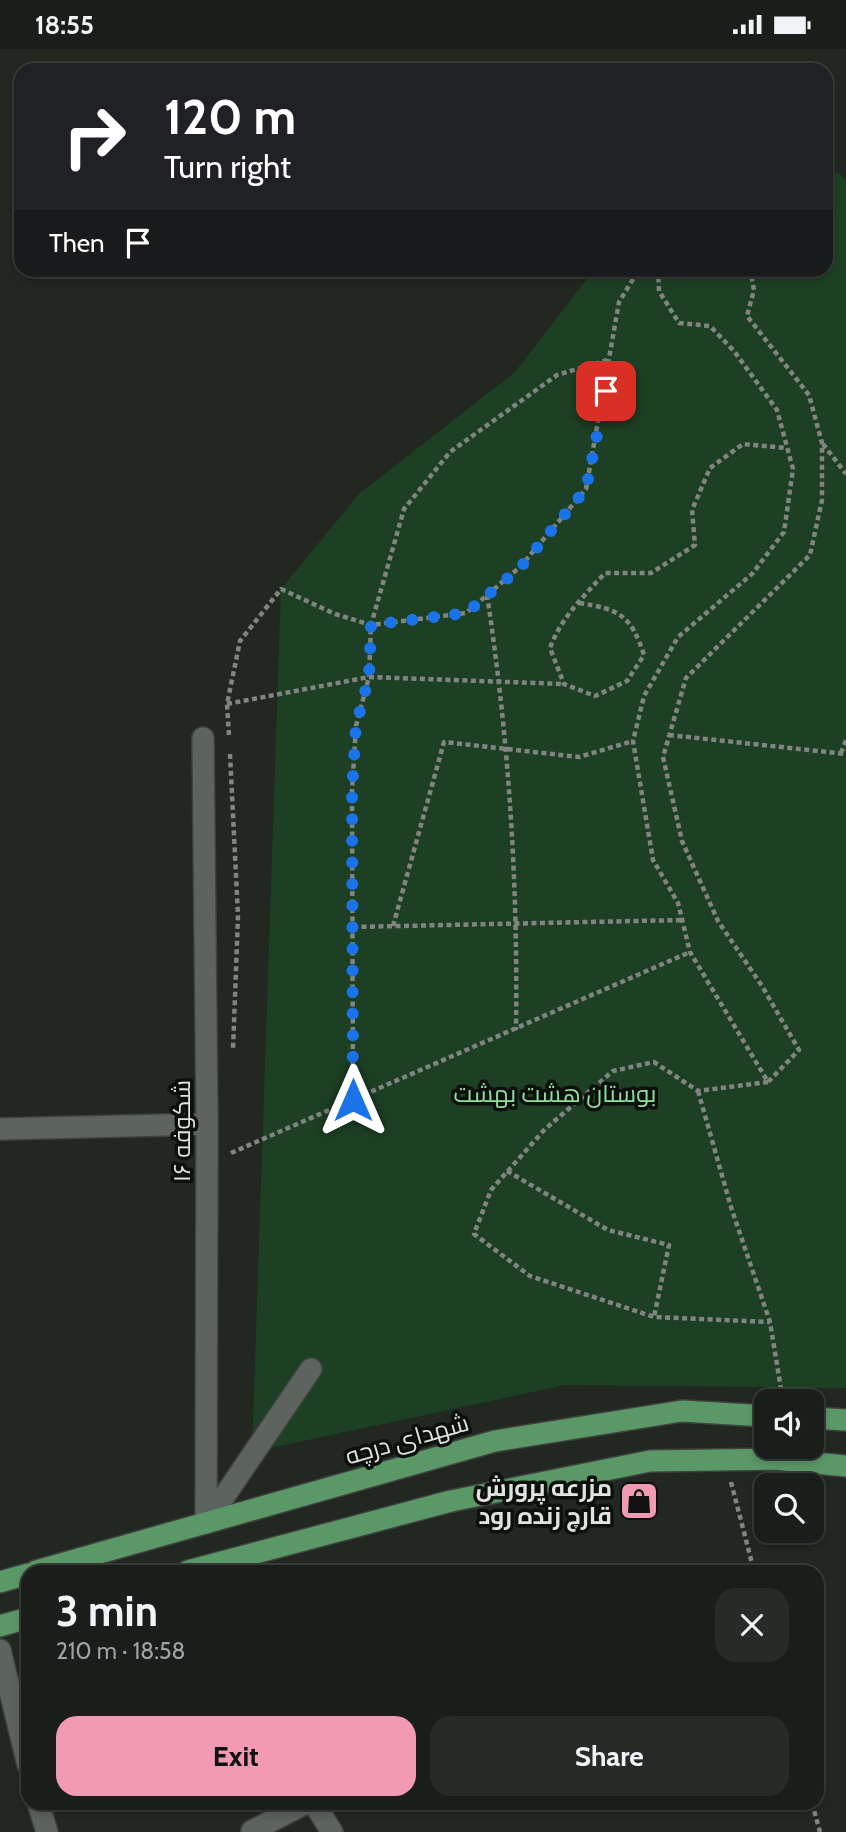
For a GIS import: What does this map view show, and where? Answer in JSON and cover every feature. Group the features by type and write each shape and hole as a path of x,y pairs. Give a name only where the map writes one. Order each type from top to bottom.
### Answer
{"main road":[{"name":"شهدای درچه","path":"76,1565 206,1523 495,1441 681,1411 754,1415"},
{"path":"824,1419 846,1420"},
{"path":"215,1565 451,1501 650,1461 725,1457 775,1458 846,1466"},
{"path":"0,1582 21,1576"},
{"path":"0,1626 21,1620"}],"street":[{"name":"شکوفه ۱۶","path":"203,739 207,1124 206,1523"},
{"path":"0,1129 207,1124"},
{"path":"206,1523 310,1369"},
{"path":"0,1650 21,1736"},
{"path":"40,1810 47,1832"},
{"path":"252,1831 292,1810"},
{"path":"318,1810 332,1832"}],"path":[{"path":"232,1056 238,916 227,704 240,641 281,589 335,614 371,625 466,613 520,568 586,489 619,302 634,277"},
{"path":"658,277 659,291 679,323 710,326 734,351 777,410 793,469 784,532 752,574 678,637 644,696 633,741 653,860 678,903 690,952 768,1081"},
{"path":"698,1091 768,1081 799,1050 762,986 718,921 682,841 663,757 685,678 810,555 822,500 822,443 809,395 747,316 754,290 752,277"},
{"path":"353,1100 356,726 369,677 371,625 404,509 450,452 557,376 610,359"},
{"path":"822,443 846,474"},
{"path":"564,684 550,648 558,625 605,573 651,573 695,545 692,510 710,468 743,444 787,447"},
{"path":"487,595 500,682 506,748 517,923 516,1030"},
{"path":"227,704 369,677 564,684 595,696 627,681 644,655 635,628 612,607 579,603"},
{"path":"669,734 843,753 846,740"},
{"path":"393,926 444,742 579,757 633,741"},
{"path":"353,927 682,920"},
{"path":"229,1140 229,1154 690,952"},
{"path":"770,1322 654,1317 530,1276 474,1234 491,1190 545,1129 613,1072 654,1062 698,1091 731,1207 770,1322 781,1389"},
{"path":"507,1171 608,1230 670,1245 654,1317"},
{"path":"725,1457 752,1565"},
{"path":"815,1810 820,1832"}],"green space":[{"name":"بوستان هشت بهشت","path":"833,173 839,173 846,180 846,1388 565,1385 252,1452 281,589 359,494 515,372 589,277 833,277"}],"place":[{"name":"مزرعه پرورش قارچ زنده رود","path":"639,1501"}],"route":[{"path":"353,1100 352,790 356,726 369,677 371,625 466,613 520,568 586,489 606,391"}]}
